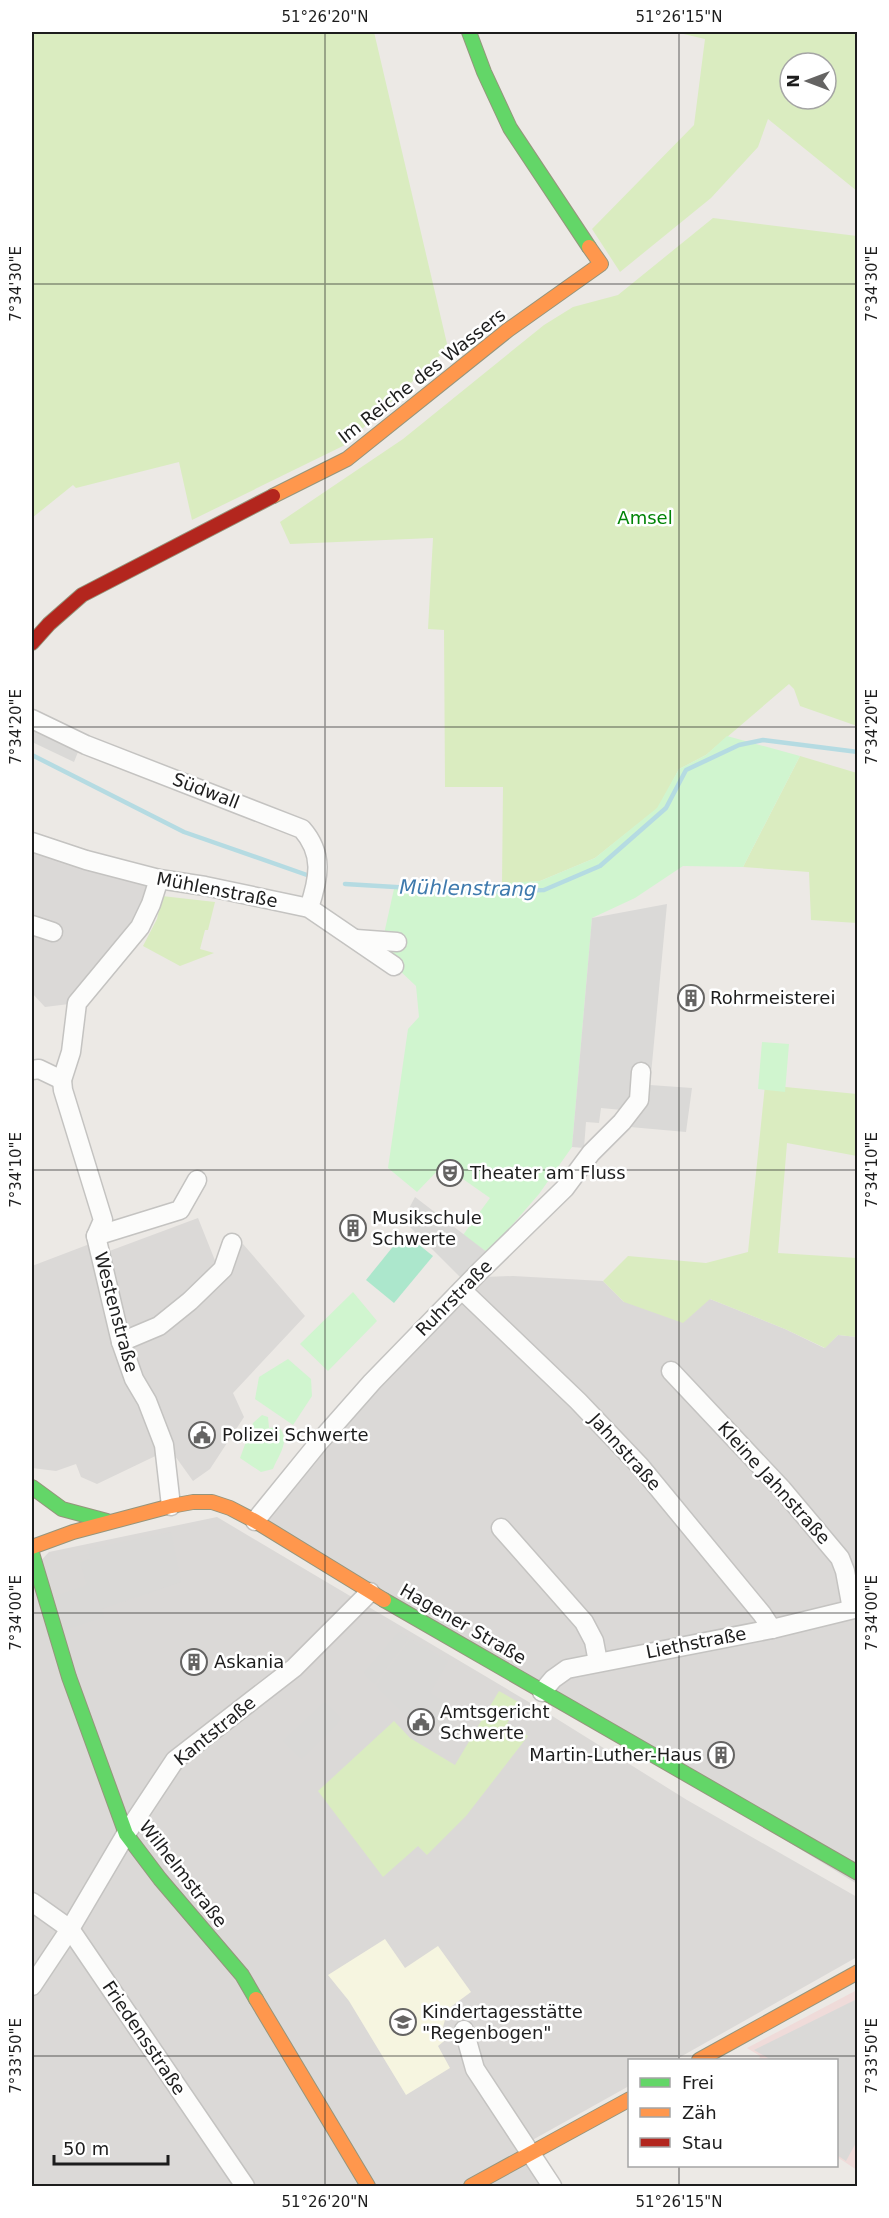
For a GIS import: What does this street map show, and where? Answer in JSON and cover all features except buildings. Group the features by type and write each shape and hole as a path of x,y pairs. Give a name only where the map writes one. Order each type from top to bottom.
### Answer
{"street":[{"name":"Im Reiche des Wassers","path":"32,644 49,624 82,595 347,459 508,330 601,264 510,128 484,72 469,32"},
{"name":"Südwall","path":"32,719 86,745 302,829 314,842 318,872 309,908"},
{"name":"Mühlenstraße","path":"32,842 86,860 159,879 205,886 309,908 354,939"},
{"path":"32,1070 39,1069 62,1080 71,1052 77,1003 140,927 159,879"},
{"path":"32,925 53,932"},
{"path":"354,939 397,942"},
{"path":"354,939 394,966"},
{"name":"Ruhrstraße","path":"255,1521 372,1382 565,1188 591,1153 622,1122 639,1100 641,1072"},
{"name":"Westenstraße","path":"62,1080 99,1228 121,1342 134,1379 147,1401 164,1445 171,1506"},
{"path":"99,1228 180,1210 197,1180"},
{"path":"121,1342 159,1326 190,1301 223,1269 232,1243"},
{"name":"Jahnstraße","path":"462,1290 578,1401 640,1466 772,1629"},
{"name":"Kleine Jahnstraße","path":"671,1371 782,1489 840,1557 855,1608"},
{"path":"32,1487 62,1509 108,1522"},
{"name":"Hagener Straße","path":"32,1547 108,1522 171,1506 193,1502 212,1503 230,1508 542,1692 858,1873"},
{"path":"501,1528 584,1622 594,1641 598,1662"},
{"name":"Wilhelmstraße","path":"32,1553 69,1677 126,1834 160,1879 242,1975 368,2187"},
{"name":"Kantstraße","path":"32,1986 70,1929 126,1834 175,1760 294,1668 370,1592"},
{"name":"Liethstraße","path":"542,1692 553,1679 567,1669 772,1629 855,1608"},
{"name":"Friedensstraße","path":"32,1902 70,1929 245,2187"},
{"path":"703,2059 858,1972"},
{"path":"464,2030 475,2068 552,2187"},
{"path":"471,2187 628,2099"}],"shaded area":[{"path":"32,729 78,752 74,762 32,742"},
{"path":"32,842 159,879 151,904 77,1003 45,1007 32,993"},
{"path":"667,904 650,1085 692,1088 686,1132 630,1127 622,1110 601,1108 599,1123 586,1122 584,1148 572,1147 592,918"},
{"path":"415,1197 488,1253 463,1280 403,1220"},
{"path":"198,1218 216,1263 243,1244 305,1316 233,1393 244,1417 210,1469 193,1481 170,1449 97,1484 81,1477 76,1464 56,1471 32,1468 32,1266 87,1245 104,1253"},
{"path":"513,1276 603,1281 624,1302 710,1299 785,1329 824,1348 838,1335 857,1337 857,1884 264,1520 334,1430 484,1277"},
{"path":"217,1517 549,1714 687,1800 857,1897 857,1957 677,2059 628,2059 628,2087 527,2143 549,2186 32,2186 32,1570 49,1552"},
{"path":"171,1532 181,1582 102,1609 104,1617 65,1630 54,1596 87,1585 80,1562 91,1559 88,1549"},
{"path":"399,1632 409,1638 374,1684 364,1673"},
{"path":"411,1639 448,1661 430,1693 460,1711 449,1729 423,1713 415,1724 376,1686"},
{"path":"325,1702 341,1719 302,1759 283,1741"},
{"name":"Kindertagesstätte \"Regenbogen\"","path":"385,1939 405,1968 438,1946 471,1992 447,2012 442,2031 448,2038 438,2046 450,2068 406,2095 349,2001 328,1975"},
{"path":"857,1990 857,2170 838,2158 838,2059 759,2059 760,2056 747,2048"},
{"path":"857,1999 857,2141 846,2161 838,2156 838,2059 768,2059 754,2050"}],"green space":[{"path":"32,32 374,32 448,348 345,445 192,520 179,462 76,488 73,485 32,518"},
{"path":"675,32 857,32 857,191 768,119 758,147 711,198 620,272 592,229 694,125 705,39"},
{"name":"Amsel","path":"713,218 857,236 857,726 800,706 794,689 789,684 706,755 679,769 658,808 595,858 540,881 502,884 503,787 445,787 444,630 428,629 433,538 290,544 280,522 403,439 544,325 573,307 618,295"},
{"path":"727,736 800,756 743,867 683,866 635,898 592,918 572,1147 539,1194 488,1253 463,1235 490,1198 443,1165 417,1192 388,1168 408,1029 419,1017 416,986 380,952 394,889 540,881 595,858 657,808 679,769 706,755"},
{"path":"800,756 857,773 857,923 811,920 809,872 743,867"},
{"path":"162,896 215,902 208,930 205,930 200,949 214,953 180,966 143,946 157,919"},
{"path":"762,1042 789,1044 785,1092 758,1089"},
{"path":"765,1085 857,1094 857,1156 787,1143 778,1253 857,1258 857,1337 838,1335 825,1348 710,1299 683,1323 624,1302 603,1281 628,1256 706,1263 748,1252"},
{"path":"404,1233 433,1256 394,1303 366,1280"},
{"path":"353,1292 377,1321 328,1371 300,1344"},
{"path":"288,1359 311,1379 312,1396 293,1425 255,1399 259,1377"},
{"path":"262,1415 268,1417 269,1428 279,1427 284,1442 273,1469 261,1472 240,1458 253,1423"},
{"path":"499,1691 520,1703 507,1723 528,1736 466,1816 427,1855 418,1846 383,1877 318,1791 394,1721 410,1738 455,1765"}],"waterway":[{"name":"Mühlenstrang","path":"345,884 479,892 544,890 600,866 666,808 686,770 739,745 763,740 858,752"},
{"name":"Mühlenstrang","path":"32,755 184,832 307,875"}],"traffic: fast":[{"path":"469,32 484,72 510,128 589,247"},
{"path":"32,1487 62,1509 107,1521"},
{"path":"32,1553 69,1677 126,1834 160,1879 242,1975 256,1999"},
{"path":"384,1600 858,1873"}],"traffic: slow":[{"path":"273,496 347,459 508,330 601,264 589,247"},
{"path":"32,1547 73,1532 171,1506 193,1502 212,1502 255,1521 384,1600"},
{"path":"701,2059 858,1972"},
{"path":"256,1999 368,2186"},
{"path":"471,2186 628,2100"}],"traffic: jam":[{"path":"32,643 49,624 82,595 273,496"}],"place":[{"name":"Rohrmeisterei","path":"691,998"},
{"name":"Theater am Fluss","path":"450,1173"},
{"name":"Musikschule Schwerte","path":"353,1228"},
{"name":"Polizei Schwerte","path":"202,1435"},
{"name":"Askania","path":"194,1662"},
{"name":"Amtsgericht Schwerte","path":"421,1722"},
{"name":"Martin-Luther-Haus","path":"721,1755"},
{"name":"Kindertagesstätte \"Regenbogen\"","path":"403,2022"}]}
